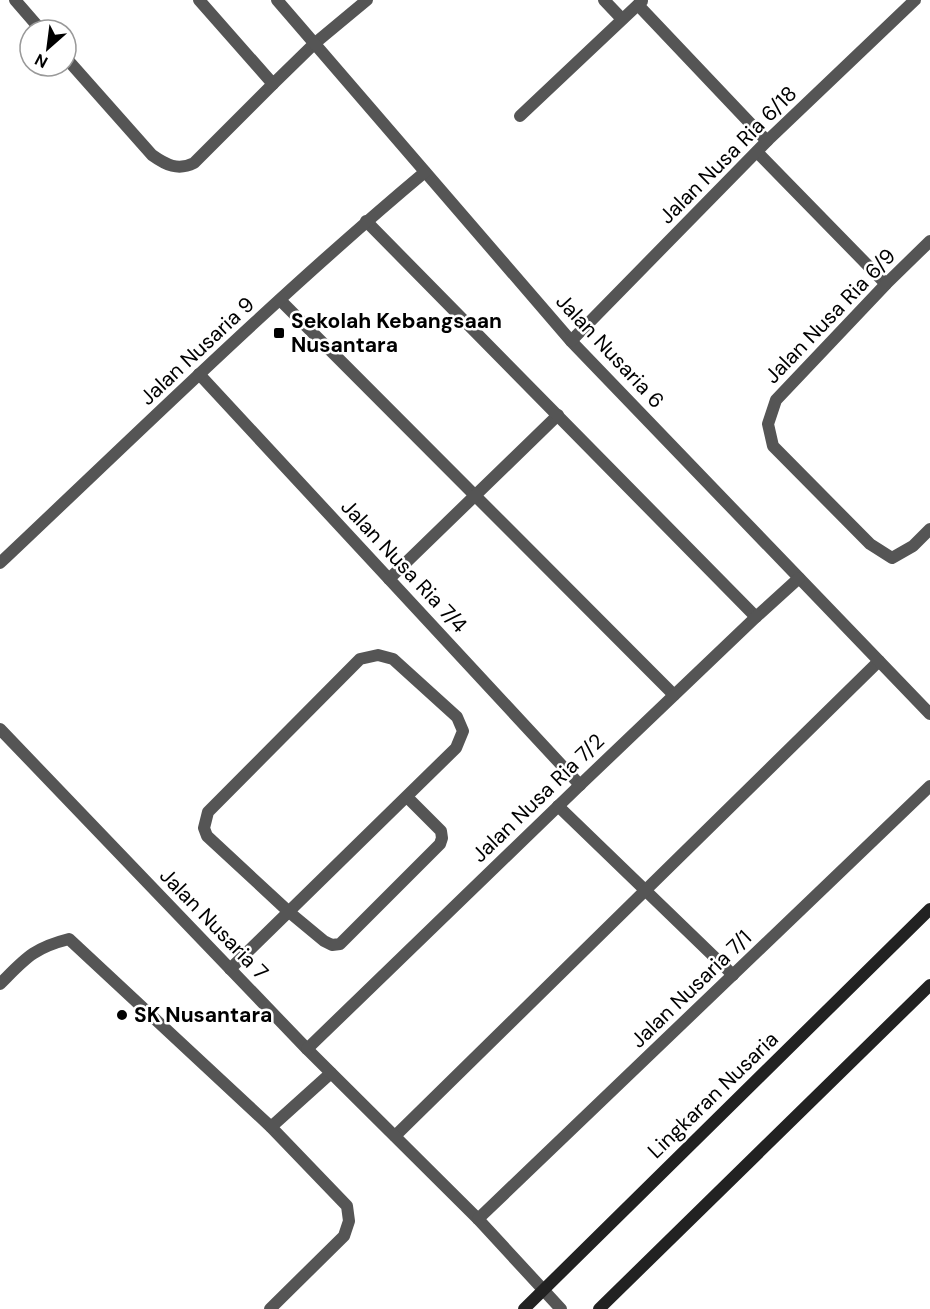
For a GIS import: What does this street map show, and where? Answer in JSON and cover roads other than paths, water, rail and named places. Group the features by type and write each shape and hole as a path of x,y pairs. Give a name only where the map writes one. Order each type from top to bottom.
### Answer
{"main road":[{"name":"Lingkaran Nusaria","path":"524,1309 930,909"},
{"path":"599,1309 930,985"}],"street":[{"path":"15,0 31,18"},
{"path":"199,0 273,84"},
{"name":"Jalan Nusaria 6","path":"277,0 571,341 930,714"},
{"path":"78,72 152,155 165,164 183,168 194,163 314,44 367,0"},
{"path":"604,0 622,19"},
{"name":"Jalan Nusa Ria 6/18","path":"571,341 767,141 915,0"},
{"path":"520,116 640,2 767,141"},
{"path":"757,152 886,285"},
{"name":"Jalan Nusaria 9","path":"0,563 199,374 366,221 425,172"},
{"path":"366,221 756,617"},
{"name":"Jalan Nusa Ria 6/9","path":"930,242 777,400 768,424 773,446 870,544 892,558 913,546 930,529"},
{"path":"280,300 674,695"},
{"name":"Jalan Nusa Ria 7/4","path":"199,374 580,785"},
{"path":"389,579 558,415"},
{"name":"Jalan Nusa Ria 7/2","path":"307,1049 558,806 799,578"},
{"path":"230,969 289,912 407,797 456,748 463,731 457,717 393,659 378,656 360,659 208,812 204,828 207,836 289,912 324,941 332,945 340,944 440,844 441,831 407,797"},
{"path":"395,1136 879,661"},
{"name":"Jalan Nusaria 7","path":"0,729 330,1073 478,1219 561,1309"},
{"name":"Jalan Nusaria 7/1","path":"478,1219 930,786"},
{"path":"558,806 733,975"},
{"path":"0,984 28,956 51,944 69,939 271,1127 347,1206 349,1221 344,1236 270,1309"},
{"path":"271,1127 330,1073"}],"place":[{"name":"Sekolah Kebangsaan Nusantara","path":"279,333"},
{"name":"SK Nusantara","path":"122,1015"}]}
